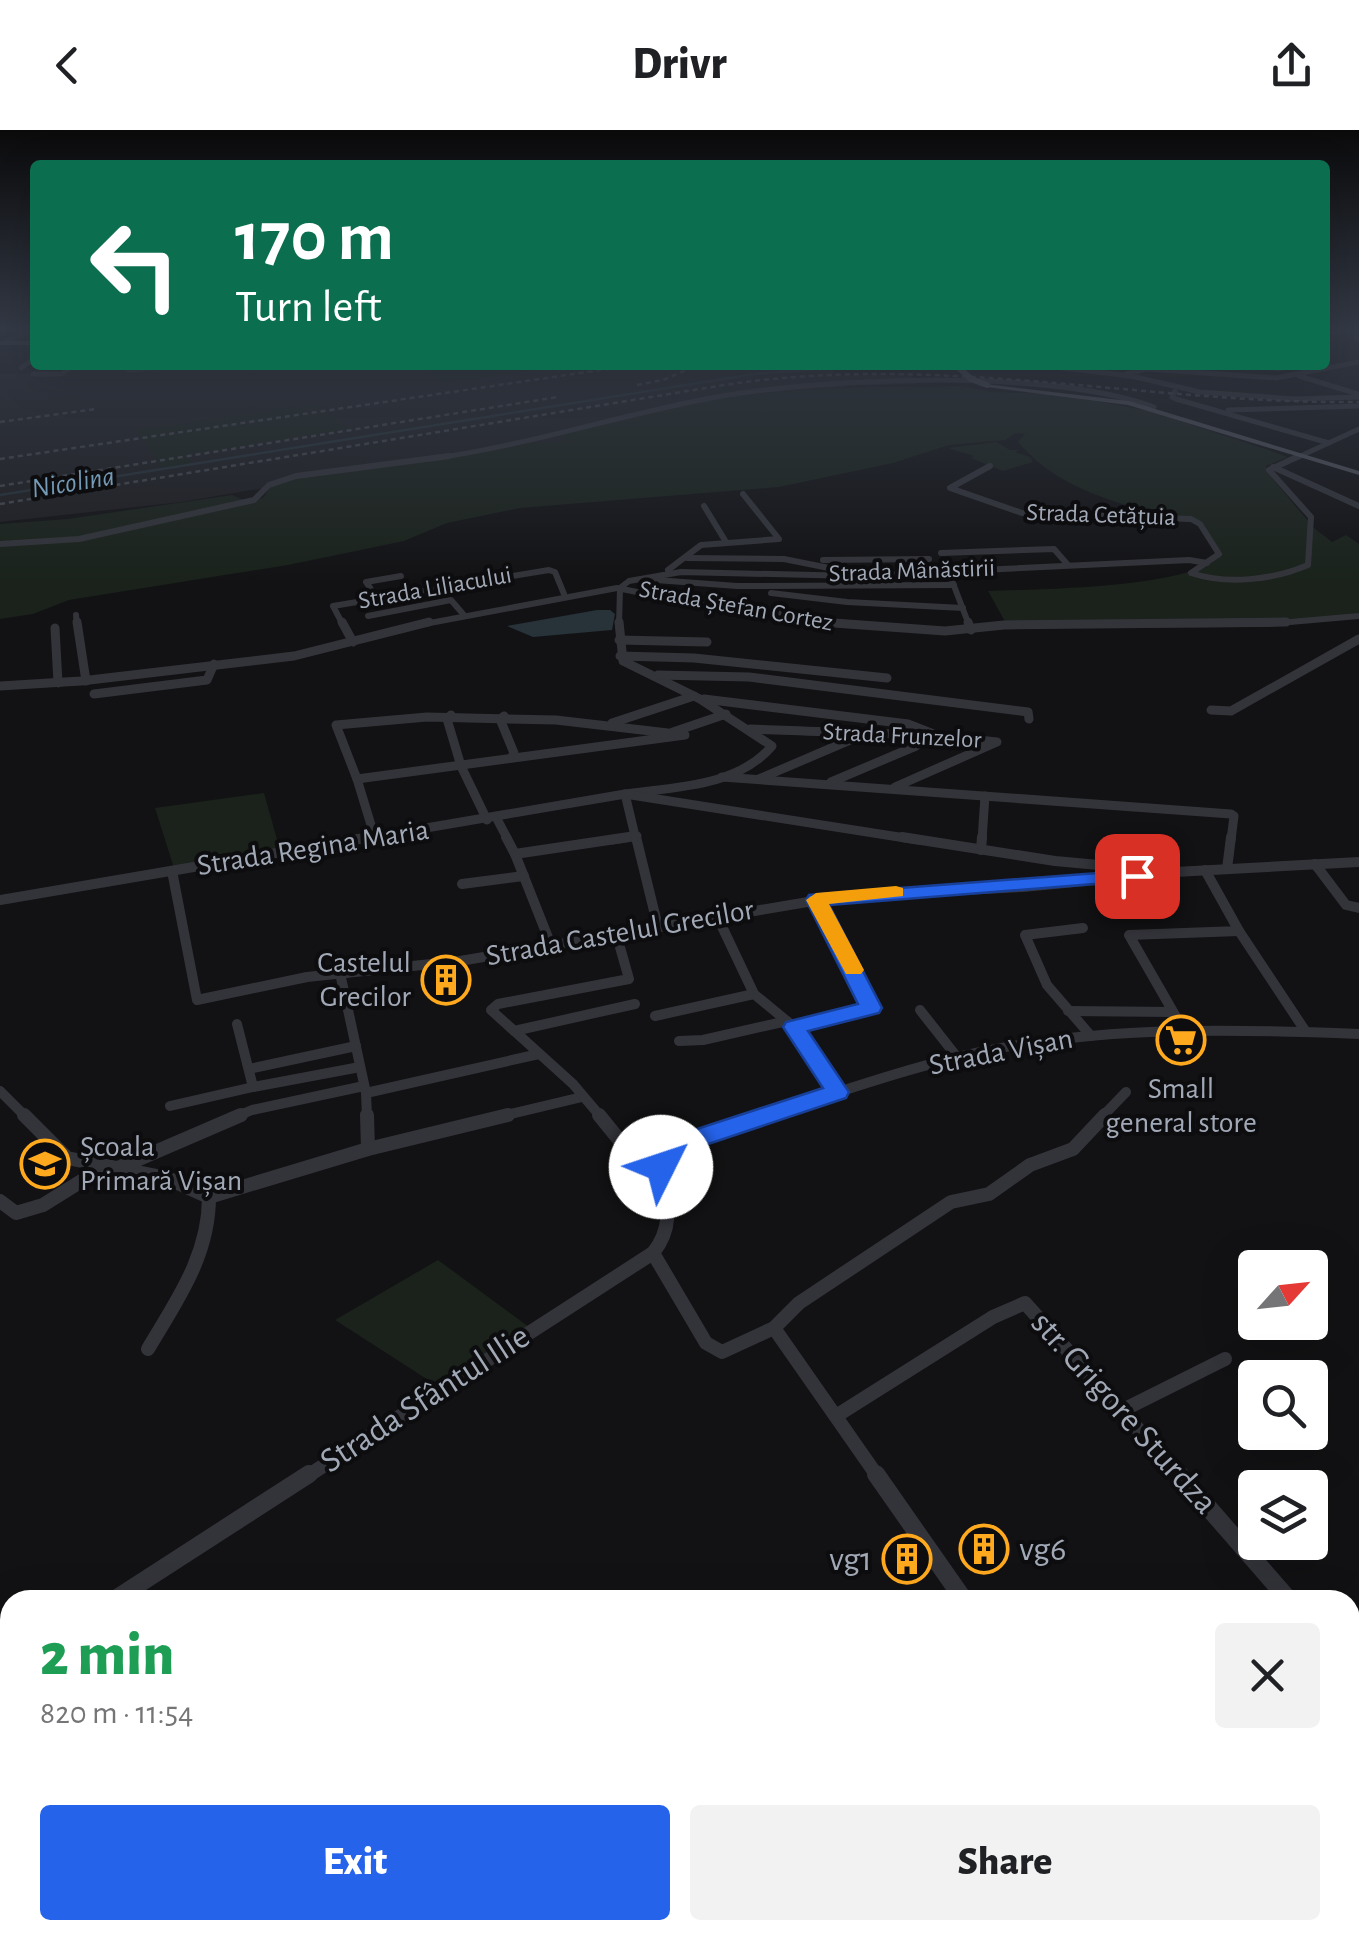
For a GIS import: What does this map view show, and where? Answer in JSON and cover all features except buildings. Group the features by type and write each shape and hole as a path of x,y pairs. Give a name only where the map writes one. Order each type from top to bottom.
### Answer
{"main road":[{"path":"1168,413 1359,472"}],"street":[{"path":"0,544 64,541 134,529 254,500 263,496 269,485 296,476 497,449 646,413"},
{"path":"1236,413 1329,443"},
{"path":"1274,467 1357,431"},
{"name":"Strada Cetățuia","path":"990,466 950,488 1022,514 1190,519 1200,524 1218,550 1216,558 1190,573 1209,579 1298,570 1308,564 1313,522 1271,475 1269,470 1274,467"},
{"path":"1274,467 1359,506"},
{"path":"658,927 624,794 722,777 753,763 770,750 770,743 697,697 627,664 620,656 620,588 636,579 678,570 699,546 779,539 743,494"},
{"path":"704,506 726,542"},
{"path":"940,553 1054,549 1068,566"},
{"path":"686,558 929,559"},
{"path":"784,558 794,564 842,569 856,576"},
{"name":"Strada Mânăstirii","path":"678,570 856,576 1189,560 1207,563"},
{"name":"Strada Liliacului","path":"352,642 332,606 549,570 555,572 564,594"},
{"path":"948,571 972,630"},
{"path":"377,598 366,582 402,576"},
{"path":"636,579 737,586 954,585"},
{"path":"737,586 847,602 963,608"},
{"name":"Strada Ștefan Cortez","path":"0,686 58,684 309,653 463,614 564,594 620,588 702,605 774,610 815,622 972,630 1004,625 1268,624 1359,616"},
{"path":"368,616 451,600 463,614"},
{"path":"76,614 86,681"},
{"path":"55,628 58,684"},
{"path":"1210,710 1231,710 1359,639"},
{"path":"620,640 706,642"},
{"path":"620,656 694,658 887,678"},
{"path":"94,694 205,681 211,678 214,664"},
{"path":"654,677 699,676 810,686 948,707 1028,712 1029,718"},
{"path":"609,724 697,697 915,725 936,735"},
{"path":"671,733 726,714"},
{"path":"451,715 447,719 461,766 516,854 551,945"},
{"path":"356,779 685,735 609,724 504,716 451,715 336,726 349,750 356,779 375,838"},
{"path":"504,716 500,720 514,753 511,758"},
{"name":"Strada Frunzelor","path":"750,729 936,735 997,742 891,789"},
{"path":"755,781 858,734"},
{"path":"827,785 916,746 923,737"},
{"path":"722,777 1233,815 1227,869"},
{"name":"Strada Regina Maria","path":"0,900 624,794 982,850 1175,872 1359,862"},
{"path":"982,850 985,796"},
{"path":"516,854 637,836"},
{"path":"1315,864 1346,905 1359,908"},
{"path":"1205,870 1306,1032"},
{"name":"Strada Castelul Grecilor","path":"172,871 197,1000 340,973 460,961 816,900 1023,887 1175,872"},
{"path":"462,884 524,876"},
{"path":"679,1041 703,1040 871,1008 816,900"},
{"path":"717,916 754,994 791,1024 838,1092"},
{"path":"1083,928 1025,934 1047,985 1092,1036"},
{"path":"1183,1029 1130,934 1239,930"},
{"path":"616,934 629,979 492,1006 493,1012 582,1097 625,1147 661,1160 670,1218 668,1234 653,1253 711,1348 722,1352 774,1328 799,1303 951,1202 989,1194 1030,1165 1073,1149 1126,1092"},
{"path":"340,973 365,1089 368,1148"},
{"path":"655,1016 754,994"},
{"path":"514,1032 635,1004"},
{"path":"920,1010 957,1057"},
{"path":"1068,1010 1172,1012"},
{"path":"237,1024 253,1086"},
{"name":"Strada Vișan","path":"661,1160 668,1149 694,1138 957,1057 1092,1036 1183,1029 1359,1034"},
{"path":"249,1068 356,1046"},
{"path":"0,1202 16,1213 32,1210 112,1167 252,1110 539,1054"},
{"path":"170,1106 253,1086 360,1068"},
{"path":"0,1091 67,1158 179,1182 209,1197 368,1148 582,1097"},
{"path":"148,1348 194,1274 207,1240 209,1197"},
{"name":"Strada Sfântul Ilie","path":"130,1590 653,1253"},
{"name":"str. Grigore Sturdza","path":"836,1416 993,1316 1025,1303 1280,1590"},
{"path":"774,1328 957,1590"},
{"path":"1122,1410 1225,1358"}],"shaded area":[{"path":"0,413 648,413 559,435 569,441 553,445 518,445 181,502 0,522"},
{"path":"252,413 330,413 348,429 186,455 192,463 163,468 136,430"},
{"path":"646,413 1157,413 1287,457 1266,466 1266,471 1314,528 1332,542 1346,535 1359,544 1359,614 1268,624 1007,625 988,591 1148,581 1205,566 1222,554 1201,522 1126,505 1078,487 1036,460 1018,442 1025,434 1016,433 1005,440 949,445 893,463 779,487 520,508 447,523 404,541 288,565 69,600 33,614 0,619 0,524 68,519 232,495 246,501 263,498 271,486 294,479 567,441 557,435"},
{"path":"996,442 1010,450 1020,450 1015,452 1033,462 1003,471 948,448"},
{"path":"597,610 615,614 612,630 533,637 507,626"},
{"path":"264,793 280,850 174,868 155,808"},
{"path":"438,1260 529,1327 436,1385 335,1320"}],"waterway":[{"name":"Nicolina","path":"0,495 509,413"}],"railway":[{"path":"0,422 63,413"},
{"path":"0,459 307,413"},
{"path":"0,486 455,413"},
{"path":"0,504 551,413"}],"slow traffic":[{"path":"853,970 816,900 896,892"}],"place":[{"name":"Castelul Grecilor","path":"446,980"},
{"name":"Small general store","path":"1181,1040"},
{"name":"Școala Primară Vișan","path":"45,1164"},
{"name":"vg6","path":"984,1549"},
{"name":"vg1","path":"907,1559"}],"route":[{"path":"661,1167 665,1153 675,1145 838,1092 794,1027 871,1008 816,900 1137,876"}]}
